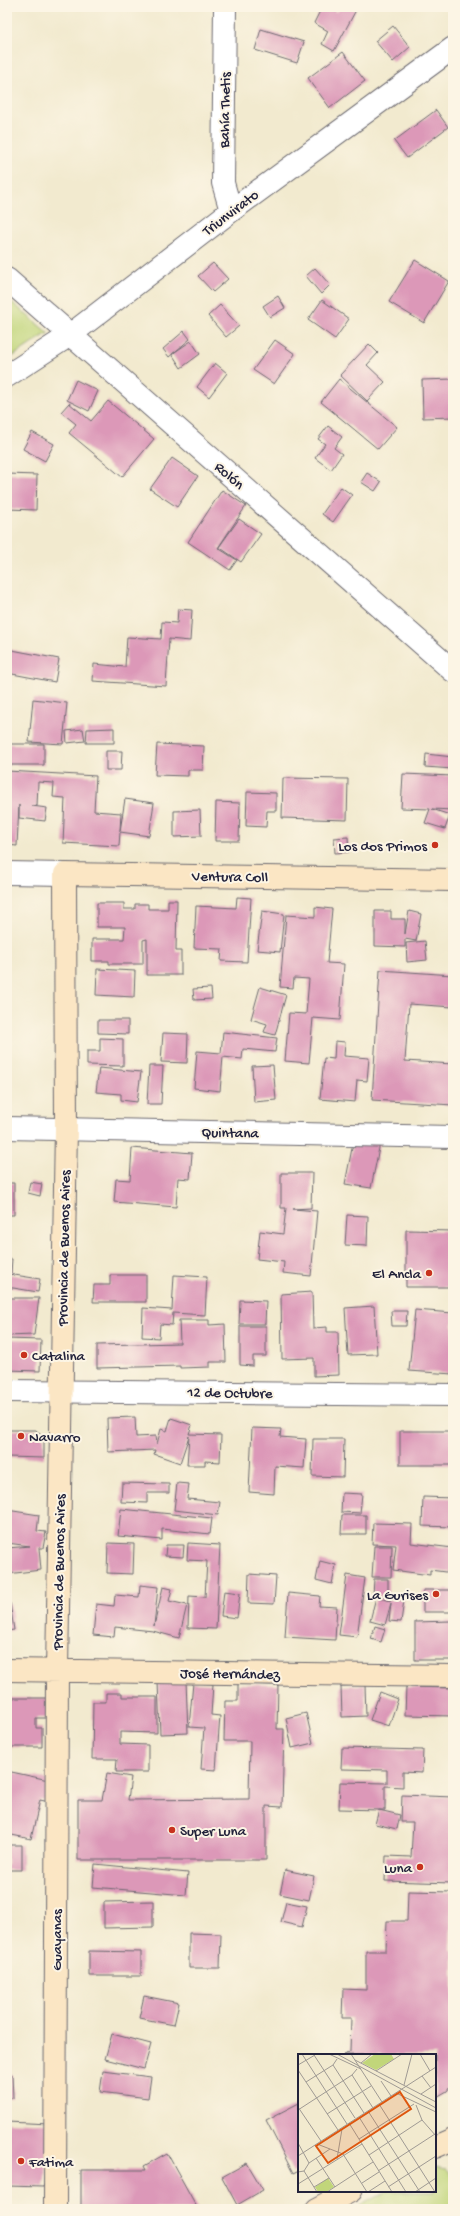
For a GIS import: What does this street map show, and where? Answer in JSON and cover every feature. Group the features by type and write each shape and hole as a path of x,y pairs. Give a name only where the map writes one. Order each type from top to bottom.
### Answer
{"street":[{"name":"Bahía Thetis","path":"225,7 223,183 232,211"},
{"name":"Triunvirato","path":"7,376 70,335 232,211 453,48"},
{"name":"Rolón","path":"7,279 453,671"},
{"name":"Ventura Coll","path":"7,873 453,880"},
{"name":"Provincia de Buenos Aires","path":"57,1671 60,1390 66,1128 65,874"},
{"name":"Quintana","path":"7,1128 453,1137"},
{"name":"12 de Octubre","path":"7,1391 60,1390 453,1395"},
{"name":"José Hernández","path":"7,1670 453,1676"},
{"name":"Guayanas","path":"55,2209 57,1671"},
{"path":"436,2147 453,2139"},
{"path":"317,2209 349,2192"}],"green space":[{"path":"7,298 48,333 7,360"},
{"path":"436,2167 446,2169 453,2177 453,2209 354,2209 385,2192 436,2192"}],"building":[{"path":"322,7 328,7 337,12 340,7 350,7 356,10 334,51 322,44 328,31 314,23"},
{"path":"393,26 410,47 393,62 375,41"},
{"path":"261,29 304,42 297,63 255,50"},
{"path":"343,52 365,81 330,108 308,78"},
{"path":"436,110 448,127 407,158 394,141"},
{"path":"415,260 449,281 424,323 389,302"},
{"path":"213,263 228,279 213,292 198,276"},
{"path":"315,268 330,285 321,294 306,276"},
{"path":"278,296 285,308 270,317 263,306"},
{"path":"322,300 349,319 335,339 308,320"},
{"path":"220,305 239,326 226,337 208,316"},
{"path":"184,331 190,339 169,357 163,349"},
{"path":"275,340 295,354 274,384 253,370"},
{"path":"191,341 200,354 181,368 172,354"},
{"path":"369,344 378,353 367,365 385,382 367,401 340,375"},
{"path":"215,363 227,373 209,397 197,387"},
{"path":"339,379 397,427 378,449 321,402"},
{"path":"453,379 453,417 423,418 422,380"},
{"path":"76,380 98,391 89,411 67,400"},
{"path":"108,401 154,439 122,477 69,433 76,424 61,412 69,403 91,421"},
{"path":"328,426 342,437 334,448 342,454 331,470 315,458 325,444 318,439"},
{"path":"32,432 54,444 45,461 23,449"},
{"path":"172,458 198,476 177,507 150,489"},
{"path":"367,473 381,482 375,491 361,482"},
{"path":"7,474 37,475 36,510 7,509"},
{"path":"341,487 352,495 333,522 322,514"},
{"path":"222,490 246,506 218,548 237,560 230,570 188,542"},
{"path":"239,519 261,534 241,562 219,547"},
{"path":"178,609 192,610 190,641 169,639 166,686 93,681 94,664 125,667 127,637 161,639 162,622 177,623"},
{"path":"7,649 59,659 55,682 7,673"},
{"path":"33,699 67,703 63,744 29,742"},
{"path":"114,728 114,743 86,743 87,729"},
{"path":"83,729 85,741 67,743 66,731"},
{"path":"7,744 44,744 44,765 7,765"},
{"path":"157,744 204,746 203,770 188,770 188,776 155,775"},
{"path":"106,751 122,751 121,770 106,770"},
{"path":"426,754 453,757 453,769 425,767"},
{"path":"7,771 96,776 94,811 121,813 120,831 125,799 154,803 149,836 120,832 119,846 63,843 65,798 53,797 54,783 38,782 37,806 32,806 47,808 45,821 19,818 19,805 17,846 7,845"},
{"path":"403,774 453,776 453,810 432,809 450,815 445,829 425,823 430,809 401,808"},
{"path":"283,778 348,779 347,820 282,818"},
{"path":"247,792 276,793 276,811 267,811 266,827 246,826"},
{"path":"216,802 240,803 239,841 215,841"},
{"path":"200,810 201,836 174,837 174,811"},
{"path":"348,837 349,852 335,853 334,838"},
{"path":"237,897 251,898 247,962 221,961 222,949 194,948 196,906 236,908"},
{"path":"168,900 177,900 176,951 181,951 181,975 147,975 147,939 143,940 143,964 109,964 109,961 92,961 92,939 124,939 125,927 97,927 97,903 124,903 124,909 135,909 135,904 148,904 148,909 168,909"},
{"path":"315,907 332,909 327,963 344,964 340,1020 313,1018 309,1063 285,1061 289,1013 306,1014 309,979 294,978 293,988 280,987 286,915 315,917"},
{"path":"262,911 284,914 280,952 257,950"},
{"path":"375,911 391,911 391,919 405,919 405,934 409,911 421,914 416,941 405,939 405,947 375,946"},
{"path":"425,941 427,960 407,962 406,943"},
{"path":"97,969 135,971 134,997 96,995"},
{"path":"380,970 453,975 453,1007 409,1004 405,1061 453,1064 453,1105 372,1100"},
{"path":"260,987 286,995 275,1035 264,1032 267,1024 251,1019"},
{"path":"211,988 212,999 194,1000 193,989"},
{"path":"98,1020 128,1020 128,1034 98,1033"},
{"path":"223,1032 277,1038 275,1052 243,1049 242,1059 223,1057 220,1091 194,1088 197,1051 221,1053"},
{"path":"163,1033 188,1034 187,1063 161,1062"},
{"path":"100,1038 123,1039 123,1066 87,1065 87,1051 100,1051"},
{"path":"335,1041 345,1042 344,1056 369,1058 367,1081 357,1080 355,1102 320,1099 324,1058 334,1059"},
{"path":"273,1065 276,1100 254,1102 252,1066"},
{"path":"149,1066 163,1066 161,1104 147,1104"},
{"path":"99,1068 141,1072 137,1102 121,1100 121,1094 96,1092"},
{"path":"354,1138 380,1143 371,1188 345,1184"},
{"path":"132,1148 192,1153 190,1179 178,1178 176,1207 114,1202 116,1179 130,1180"},
{"path":"281,1173 312,1173 311,1208 293,1209 317,1211 311,1276 283,1273 284,1262 257,1259 260,1231 283,1234 286,1208 281,1208"},
{"path":"30,1182 42,1184 40,1196 28,1193"},
{"path":"7,1183 14,1183 14,1215 7,1215"},
{"path":"347,1215 368,1216 367,1246 345,1245"},
{"path":"406,1230 453,1231 453,1287 406,1287"},
{"path":"7,1259 12,1259 11,1273 7,1273"},
{"path":"8,1274 40,1279 38,1292 7,1287"},
{"path":"110,1275 146,1275 146,1302 93,1302 94,1285 110,1285"},
{"path":"174,1275 207,1277 205,1315 173,1313 172,1325 160,1324 159,1338 142,1337 143,1308 172,1310"},
{"path":"312,1292 313,1328 327,1327 327,1332 338,1332 339,1375 314,1376 314,1358 282,1359 281,1294"},
{"path":"7,1298 39,1298 34,1335 7,1336"},
{"path":"240,1300 266,1301 265,1324 239,1324"},
{"path":"374,1306 377,1354 348,1355 345,1308"},
{"path":"415,1310 453,1313 453,1374 409,1371"},
{"path":"391,1311 407,1311 406,1326 392,1326"},
{"path":"179,1320 209,1320 209,1325 225,1324 226,1362 210,1362 210,1367 180,1368 180,1366 97,1368 97,1345 180,1343"},
{"path":"240,1326 266,1326 266,1356 253,1356 253,1366 240,1365"},
{"name":"Catalina","path":"7,1339 41,1340 40,1371 7,1370"},
{"path":"135,1417 136,1437 156,1436 157,1444 161,1429 167,1431 171,1418 192,1425 189,1434 221,1435 220,1462 205,1461 205,1465 187,1465 189,1436 180,1463 154,1454 155,1450 108,1452 107,1418"},
{"path":"252,1428 281,1429 280,1437 306,1439 304,1468 275,1466 274,1494 249,1492"},
{"path":"7,1430 36,1430 44,1438 44,1458 7,1457"},
{"path":"400,1431 450,1431 453,1433 453,1465 400,1465"},
{"path":"313,1439 344,1439 343,1477 312,1476"},
{"path":"122,1483 169,1484 169,1493 147,1493 147,1503 121,1502"},
{"path":"177,1483 189,1484 187,1499 220,1502 218,1515 174,1510"},
{"path":"342,1493 362,1494 360,1513 341,1512"},
{"path":"423,1497 453,1498 453,1527 422,1526"},
{"path":"121,1509 212,1518 210,1534 162,1529 162,1540 118,1536"},
{"path":"7,1510 39,1515 37,1531 46,1532 43,1548 39,1548 41,1570 7,1574 7,1548 30,1546 7,1543"},
{"path":"342,1515 366,1515 366,1534 341,1534"},
{"path":"373,1523 412,1524 411,1543 453,1548 453,1573 430,1570 430,1575 393,1570 396,1545 372,1544"},
{"path":"108,1543 134,1544 133,1574 107,1573"},
{"path":"188,1543 220,1545 216,1629 188,1628 189,1596 205,1597 207,1561 187,1560"},
{"path":"166,1545 184,1545 183,1557 165,1556"},
{"path":"374,1546 392,1546 391,1577 372,1577"},
{"path":"320,1561 336,1565 332,1584 316,1580"},
{"path":"249,1574 276,1576 274,1604 248,1603"},
{"path":"347,1575 365,1578 357,1637 339,1635"},
{"path":"374,1579 388,1579 388,1596 373,1596"},
{"path":"140,1585 158,1587 154,1626 163,1587 172,1589 169,1601 187,1605 179,1638 153,1631 115,1627 114,1637 93,1635 96,1604 114,1606 115,1595 139,1597"},
{"path":"423,1590 453,1590 453,1612 423,1612"},
{"path":"224,1591 240,1593 237,1618 221,1616"},
{"path":"288,1593 320,1596 319,1606 337,1607 335,1640 285,1637"},
{"path":"376,1597 391,1601 392,1599 404,1600 401,1622 389,1621 391,1603 385,1625 370,1621"},
{"path":"10,1603 14,1630 7,1631 7,1604"},
{"path":"451,1621 453,1660 415,1660 415,1622"},
{"path":"375,1626 385,1629 381,1642 371,1639"},
{"path":"186,1681 188,1733 160,1734 158,1682"},
{"path":"193,1683 213,1684 211,1715 220,1716 216,1770 201,1769 204,1728 189,1727"},
{"name":"Super Luna","path":"238,1684 278,1685 277,1729 284,1729 282,1807 266,1806 266,1860 78,1860 78,1800 102,1800 107,1773 131,1777 128,1800 249,1799 250,1741 224,1741 225,1701 238,1701"},
{"path":"365,1685 366,1716 342,1717 341,1686"},
{"path":"406,1687 453,1688 453,1716 405,1715"},
{"path":"380,1692 398,1699 389,1726 370,1720"},
{"path":"106,1693 122,1693 122,1697 157,1697 157,1733 120,1732 120,1744 148,1745 148,1772 116,1772 117,1759 92,1759 93,1702 106,1702"},
{"path":"7,1698 49,1698 50,1718 36,1718 36,1728 42,1728 42,1747 7,1747"},
{"path":"306,1713 313,1743 292,1748 286,1718"},
{"path":"342,1748 423,1750 422,1773 403,1772 403,1787 385,1786 385,1810 339,1809 340,1782 387,1783 387,1770 341,1769"},
{"path":"7,1771 53,1781 49,1802 40,1800 31,1839 7,1834"},
{"path":"402,1795 453,1797 453,1883 385,1881 386,1856 411,1857 413,1822 401,1822"},
{"path":"379,1810 400,1815 397,1829 375,1824"},
{"path":"7,1845 22,1845 22,1870 7,1870"},
{"path":"95,1864 188,1873 186,1895 93,1887"},
{"path":"285,1870 314,1876 309,1900 280,1894"},
{"path":"408,1891 452,1892 450,1951 453,1951 453,2083 447,2091 436,2097 436,2054 346,2054 350,2052 351,2018 342,2018 343,1989 366,1990 366,1951 386,1951 387,1921 407,1921"},
{"path":"153,1901 153,1927 104,1928 104,1902"},
{"path":"286,1902 307,1906 302,1927 281,1922"},
{"path":"189,1933 221,1934 220,1968 189,1968"},
{"path":"89,1951 141,1952 141,1976 89,1976"},
{"path":"144,1996 179,2003 174,2025 139,2018"},
{"path":"112,2034 151,2044 144,2069 105,2059"},
{"path":"103,2071 151,2077 148,2098 100,2092"},
{"path":"7,2074 12,2074 13,2098 7,2098"},
{"path":"298,2104 298,2170 293,2173 266,2120"},
{"name":"Fatima","path":"7,2122 49,2124 46,2180 43,2187 7,2186"},
{"path":"167,2153 198,2209 81,2209 81,2170 146,2170 144,2166"},
{"path":"247,2163 263,2190 237,2205 222,2177"}],"place":[{"name":"Los dos Primos","path":"435,845"},
{"name":"El Ancla","path":"429,1273"},
{"name":"Catalina","path":"24,1355"},
{"name":"Navarro","path":"21,1436"},
{"name":"La Gurises","path":"436,1594"},
{"name":"Super Luna","path":"172,1830"},
{"name":"Luna","path":"420,1867"},
{"name":"Fatima","path":"21,2161"}]}
